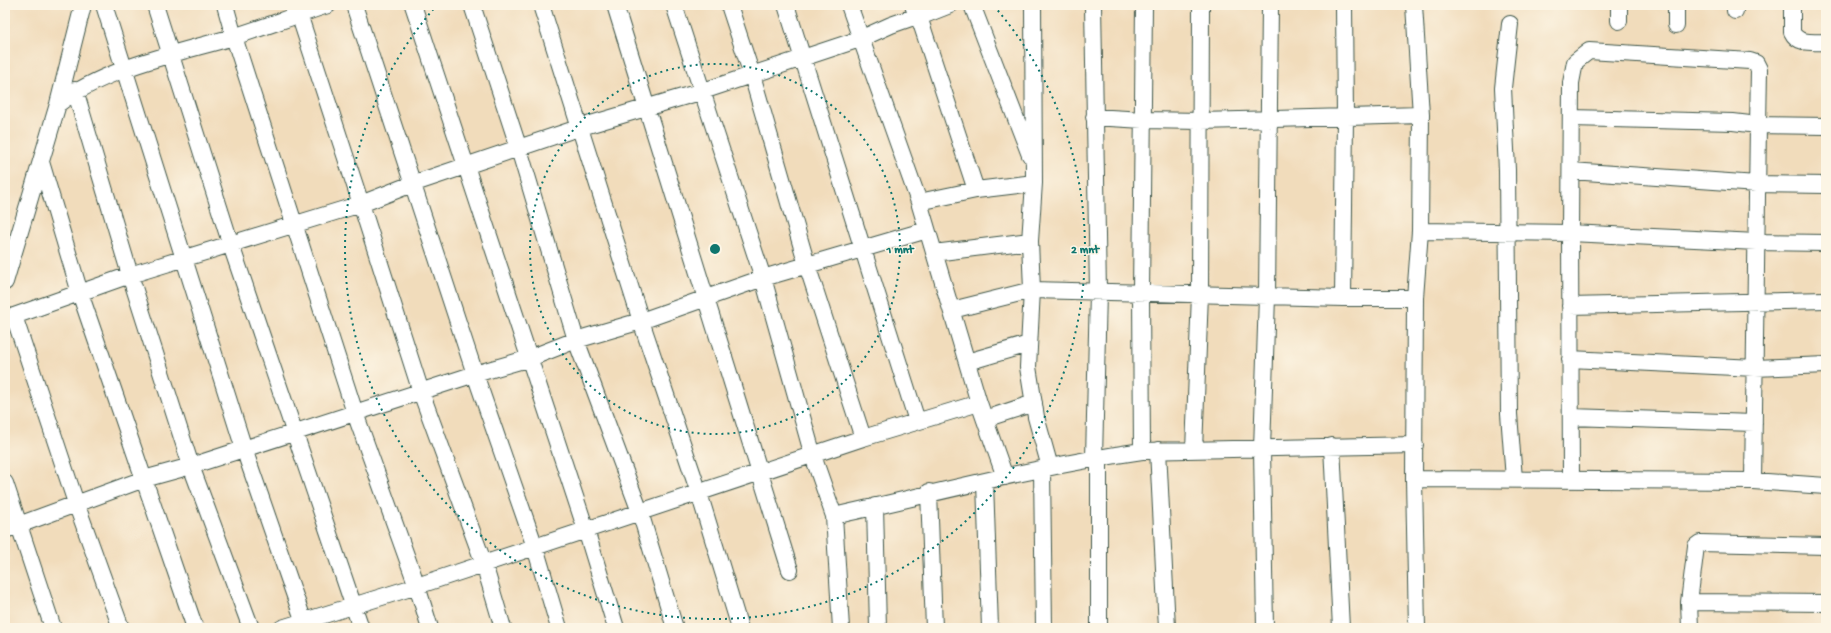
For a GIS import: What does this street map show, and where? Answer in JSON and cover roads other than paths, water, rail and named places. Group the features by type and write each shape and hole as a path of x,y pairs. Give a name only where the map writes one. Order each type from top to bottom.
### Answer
{"street":[{"path":"5,282 58,104 83,5"},
{"path":"104,5 244,449 305,625"},
{"path":"155,5 231,245 293,433 361,628"},
{"path":"225,5 234,37 356,413 417,586 430,628"},
{"path":"58,104 75,90 124,70 170,54 234,37 297,10 328,5"},
{"path":"354,5 475,374 535,547 559,628"},
{"path":"413,5 465,166 530,358 616,628"},
{"path":"472,5 519,149 576,340 640,512 675,628"},
{"path":"541,5 581,127 641,321 699,493 740,628"},
{"path":"615,5 790,570"},
{"path":"674,5 763,278 813,456 834,516 841,628"},
{"path":"729,5 752,75 807,265 863,438"},
{"path":"786,5 917,421"},
{"path":"849,5 919,202 979,403 1005,476"},
{"path":"121,628 10,318 130,275 362,204 412,184 581,127 703,91 860,39 911,18 915,12 950,5"},
{"path":"972,5 1034,164"},
{"path":"1032,5 1034,183 1030,241 1032,290 1028,367 1046,468 1044,628"},
{"path":"1093,5 1098,292 1096,458 1099,628"},
{"path":"1142,451 1141,293 1144,5"},
{"path":"1194,450 1200,294 1201,5"},
{"path":"1265,628 1262,449 1267,296 1270,5"},
{"path":"1343,298 1345,118 1344,5"},
{"path":"1414,5 1421,116 1420,231 1415,298 1414,478 1417,628"},
{"path":"1619,5 1619,21"},
{"path":"1676,5 1676,25"},
{"path":"1792,5 1792,32 1794,36 1804,42 1826,42"},
{"path":"297,10 362,204 421,392 484,564 503,628"},
{"path":"915,12 921,23 976,190"},
{"path":"1510,24 1503,88 1507,170 1509,414 1514,480"},
{"path":"1571,480 1571,83 1575,62 1589,52 1756,63 1759,69 1753,481"},
{"path":"75,90 130,275 191,466 250,628"},
{"path":"1094,118 1201,121 1269,118 1421,116"},
{"path":"1571,118 1733,122 1758,126 1826,126"},
{"path":"40,162 80,293 195,628"},
{"path":"1571,171 1757,184 1826,185"},
{"path":"919,202 976,190 1034,183"},
{"path":"12,528 76,503 144,480 475,374 530,358 576,340 641,321 763,278 927,230"},
{"path":"1420,231 1507,231 1757,242 1826,243"},
{"path":"934,253 1030,241"},
{"path":"952,310 1032,290 1343,298 1415,298"},
{"path":"1570,306 1826,300"},
{"path":"968,362 1029,344"},
{"path":"1570,359 1755,368 1826,365"},
{"path":"282,628 305,625 354,606 760,472 813,456 863,438 979,403"},
{"path":"985,419 1034,403"},
{"path":"1571,417 1754,423"},
{"path":"834,516 929,492 985,482 1005,476 1096,458 1142,451 1415,444"},
{"path":"1332,446 1341,628"},
{"path":"1158,450 1167,628"},
{"path":"1414,478 1753,481 1826,486"},
{"path":"985,482 990,628"},
{"path":"5,483 12,528 53,628"},
{"path":"929,492 934,628"},
{"path":"875,506 878,628"},
{"path":"1690,628 1689,602 1696,546 1700,543 1826,546"},
{"path":"1689,602 1826,603"}]}
